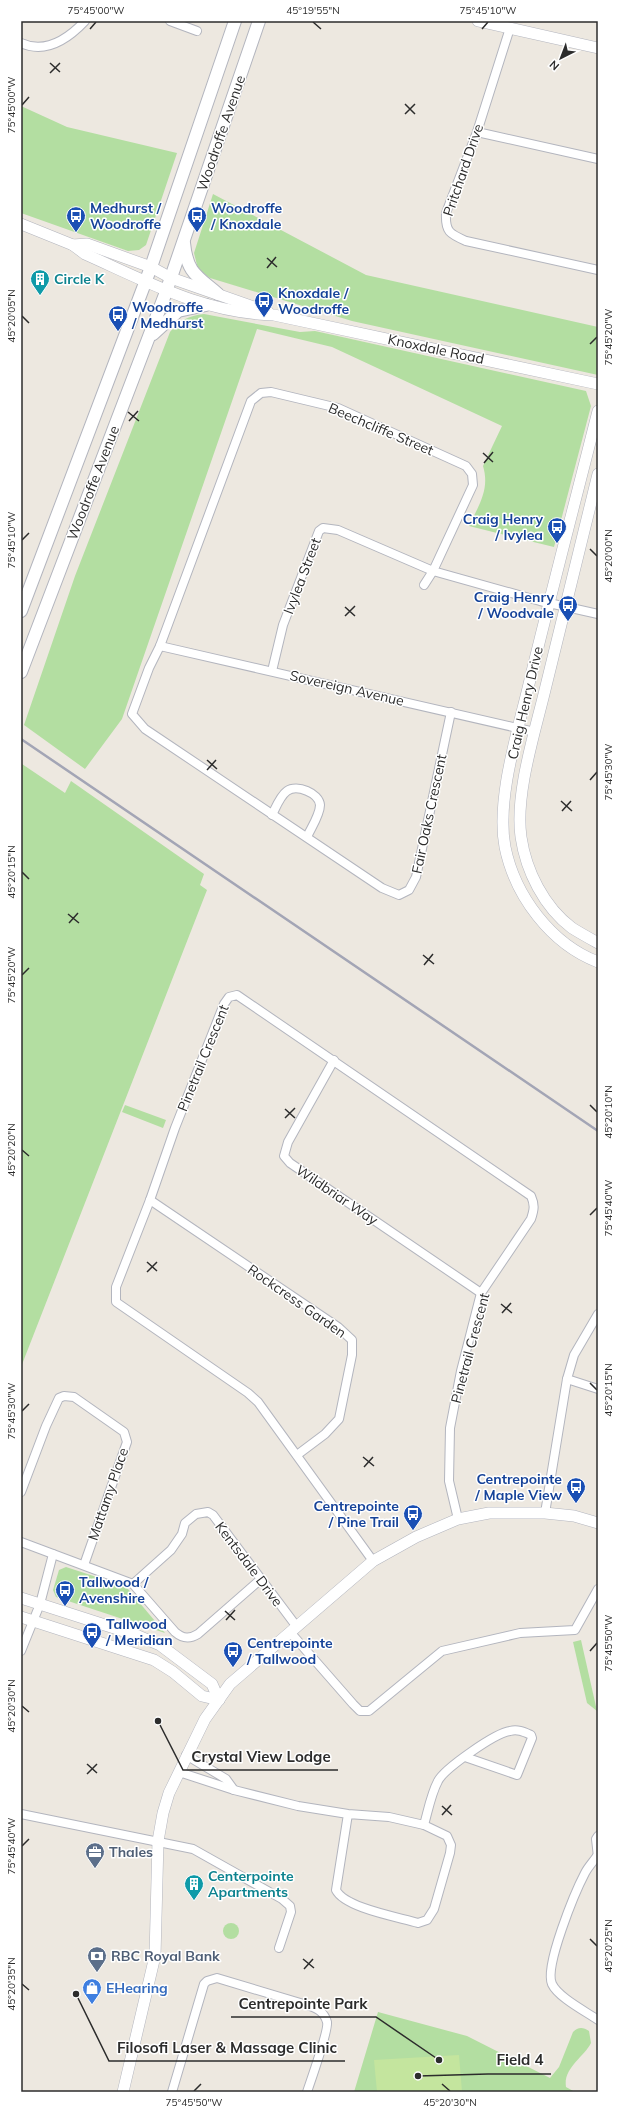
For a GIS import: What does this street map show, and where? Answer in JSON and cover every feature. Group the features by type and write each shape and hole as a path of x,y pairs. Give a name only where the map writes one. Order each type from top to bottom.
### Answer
{"main road":[{"name":"Woodroffe Avenue","path":"21,611 146,281 235,21"},
{"name":"Woodroffe Avenue","path":"21,672 166,292 259,21"},
{"path":"183,242 187,264 192,272 218,294"},
{"path":"149,338 178,311 206,306"}],"street":[{"path":"21,43 37,47 49,46 61,41 85,21"},
{"path":"170,21 197,31"},
{"path":"478,21 598,48"},
{"name":"Pritchard Drive","path":"510,28 477,132 446,213 446,224 451,234 466,241 598,270"},
{"path":"477,132 598,159"},
{"path":"21,224 74,245"},
{"name":"Knoxdale Road","path":"74,245 87,244 151,267 171,278 274,315 598,384"},
{"name":"Knoxdale Road","path":"74,245 85,254 146,281 166,292 206,306 249,314 274,315"},
{"name":"Beechcliffe Street","path":"160,646 251,401 260,394 271,392 338,408 466,466 472,474 473,485 433,571"},
{"name":"Craig Henry Drive","path":"598,411 518,729 505,795 502,822 505,847 512,871 534,912 548,930 581,955 598,962"},
{"name":"Craig Henry Drive","path":"598,474 535,732 520,807 521,837 528,864 538,887 552,909 572,928 598,943"},
{"name":"Ivylea Street","path":"272,670 283,625 320,531 327,527 338,530 433,571 549,603 598,614"},
{"path":"424,585 433,571"},
{"name":"Sovereign Avenue","path":"160,646 186,653 272,670 535,732"},
{"name":"Fair Oaks Crescent","path":"160,646 149,668 132,714 145,729 382,888 399,895 409,890 416,878 451,712"},
{"path":"272,814 279,800 286,791 293,788 306,791 317,798 320,805 319,812 307,837"},
{"name":"Pinetrail Crescent","path":"373,1561 258,1402 248,1393 116,1302 116,1287 150,1200 175,1128 224,1004 229,997 237,995 334,1060 531,1196 534,1202 534,1210 531,1219 481,1293 461,1371 450,1428 449,1481 458,1519"},
{"name":"Wildbriar Way","path":"334,1060 288,1142 284,1156 290,1163 481,1293"},
{"name":"Rockcress Garden","path":"150,1200 338,1327 352,1340 352,1355 339,1419 325,1434 297,1455"},
{"path":"545,1513 568,1379 574,1355 598,1314"},
{"path":"568,1379 598,1389"},
{"name":"Mattamy Place","path":"21,1492 46,1426 59,1398 64,1396 74,1397 124,1432 127,1442 84,1565"},
{"name":"Kentsdale Drive","path":"133,1584 171,1550 182,1534 185,1523 196,1514 208,1512 213,1516 261,1579 294,1630 360,1711 369,1711 442,1651 520,1633 575,1630 598,1589"},
{"path":"123,2092 155,1956 158,1841 169,1793 205,1719 230,1684 373,1561 416,1537 458,1519 489,1513 545,1513 574,1516 598,1523"},
{"path":"21,1542 133,1584 175,1632 184,1638 192,1638 261,1579"},
{"path":"21,1651 40,1604 53,1554"},
{"path":"21,1598 136,1635 160,1645 212,1684 219,1700"},
{"path":"21,1617 154,1660 173,1672 202,1696 219,1700"},
{"path":"424,1825 438,1780 465,1757 488,1740 509,1731 517,1730 531,1735 532,1738 517,1775 465,1757"},
{"path":"186,1756 226,1779 234,1790"},
{"path":"179,1772 234,1790 298,1806 348,1814 389,1817 424,1825 447,1836 451,1844 434,1909 427,1920 418,1923 353,1904 347,1902 336,1892 348,1814"},
{"path":"21,1814 158,1841 193,1849 204,1854 290,1906 291,1912 279,1948"},
{"path":"598,1836 596,1839 598,1856 585,1872 564,1920 551,1969 551,1982 556,1991 598,2020"},
{"path":"172,2092 204,1984 207,1981 217,1978 307,2005 319,2009 323,2013 328,2025 307,2092"}],"green space":[{"path":"21,106 67,127 177,153 146,245 139,250 128,251 21,213"},
{"path":"213,194 366,275 598,327 598,375 352,321 210,278 198,269 194,253"},
{"path":"204,314 300,332 315,331 586,391 591,406 554,547 469,526 480,504 484,490 485,474 483,466 502,426 332,347 257,329 122,719 85,769 24,725 75,576 170,332 177,324 185,319"},
{"path":"22,764 65,793 71,781 204,874 200,885 207,890 21,1367"},
{"path":"125,1105 166,1120 163,1128 122,1112"},
{"path":"66,1567 121,1585 128,1589 165,1633 56,1597 53,1590 59,1570"},
{"path":"581,1640 597,1711 587,1703 573,1642"},
{"path":"231,1923 237,1925 239,1931 237,1937 231,1939 225,1937 223,1931 225,1925"},
{"path":"378,2012 467,2036 550,2078 559,2067 575,2030 581,2028 589,2031 591,2043 571,2068 566,2080 566,2087 575,2092 354,2092"},
{"path":"459,2055 462,2092 377,2092 374,2060"}],"railway":[{"path":"21,739 598,1131"}],"place":[{"name":"Medhurst / Woodroffe","path":"76,233"},
{"name":"Woodroffe / Knoxdale","path":"197,233"},
{"name":"Circle K","path":"40,296"},
{"name":"Knoxdale / Woodroffe","path":"264,318"},
{"name":"Woodroffe / Medhurst","path":"118,332"},
{"name":"Craig Henry / Ivylea","path":"557,544"},
{"name":"Craig Henry / Woodvale","path":"568,622"},
{"name":"Centrepointe / Maple View","path":"576,1504"},
{"name":"Centrepointe / Pine Trail","path":"413,1531"},
{"name":"Tallwood / Avenshire","path":"65,1607"},
{"name":"Tallwood / Meridian","path":"92,1649"},
{"name":"Centrepointe / Tallwood","path":"233,1668"},
{"name":"Crystal View Lodge","path":"158,1721"},
{"name":"Thales","path":"95,1869"},
{"name":"Centerpointe Apartments","path":"194,1901"},
{"name":"RBC Royal Bank","path":"97,1973"},
{"name":"Filosofi Laser & Massage Clinic","path":"76,1994"},
{"name":"EHearing","path":"92,2005"},
{"name":"Centrepointe Park","path":"439,2060"},
{"name":"Field 4","path":"418,2076"}]}
